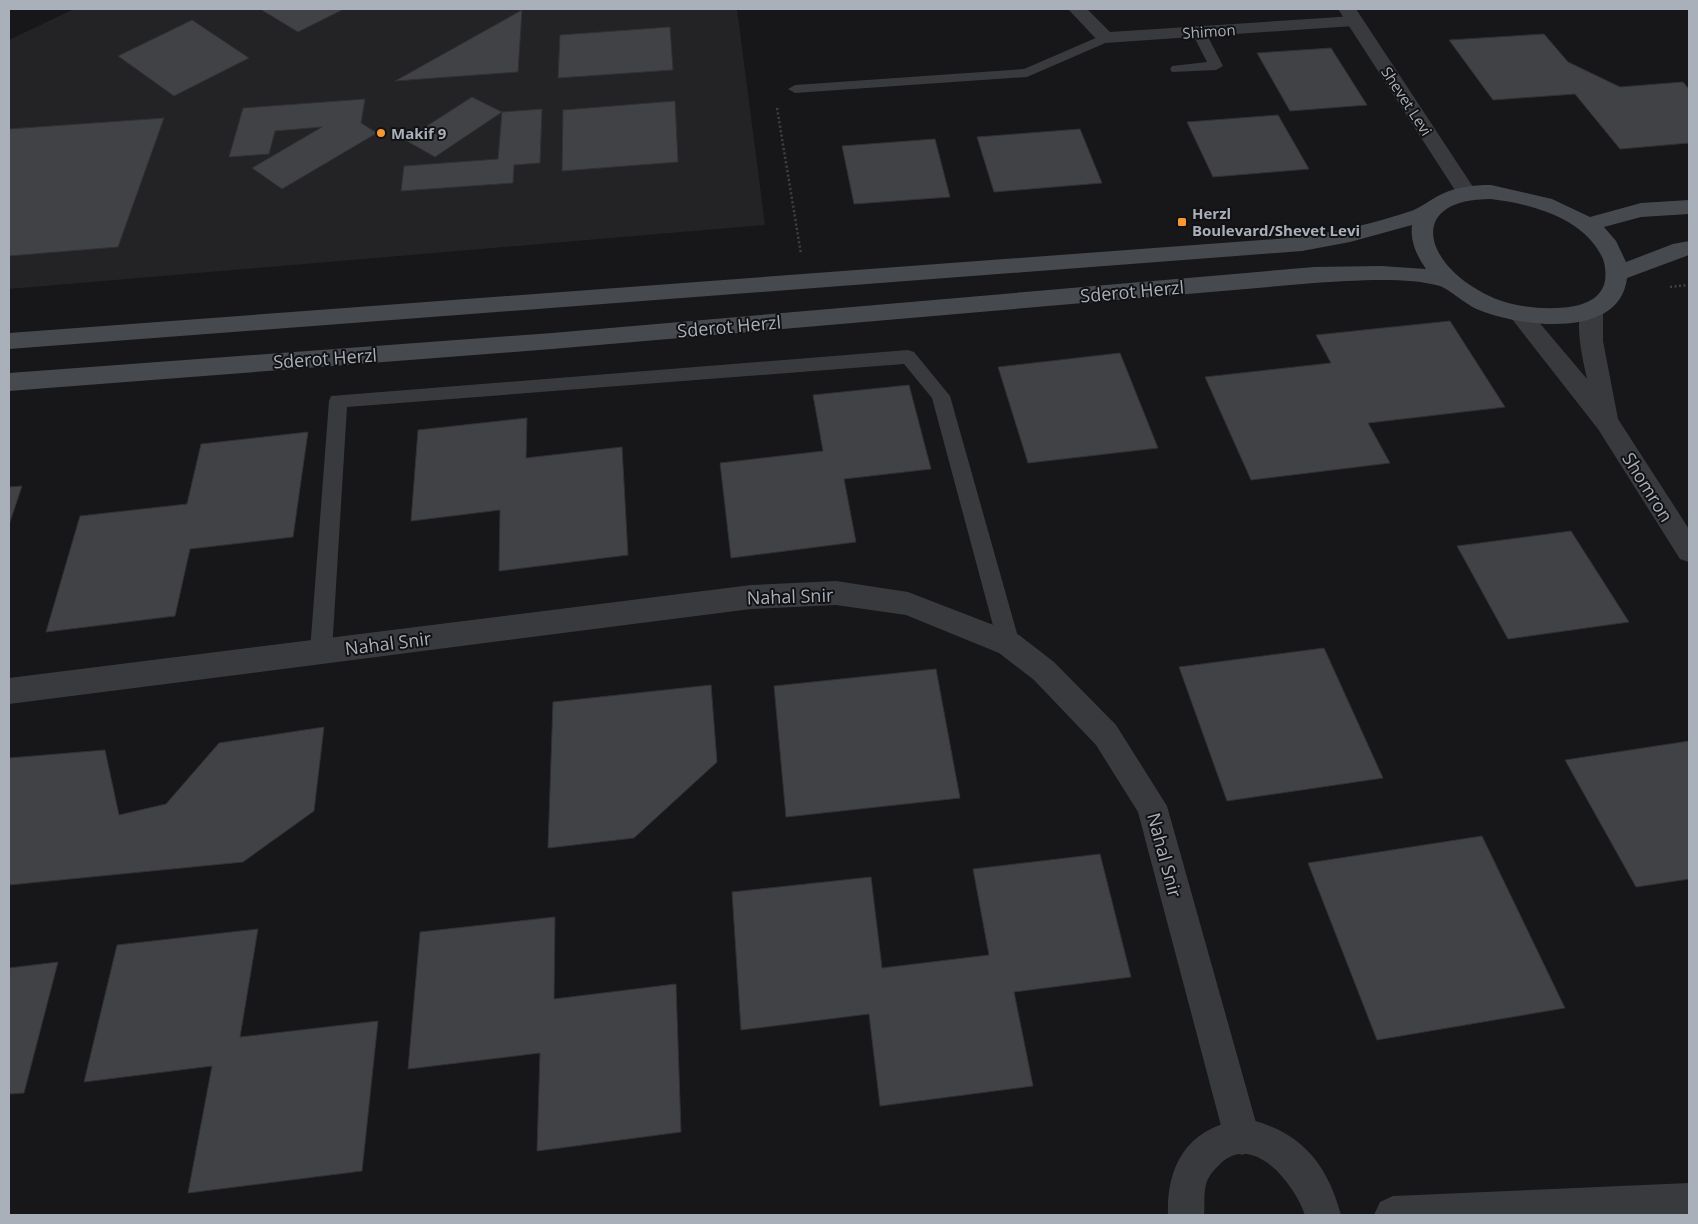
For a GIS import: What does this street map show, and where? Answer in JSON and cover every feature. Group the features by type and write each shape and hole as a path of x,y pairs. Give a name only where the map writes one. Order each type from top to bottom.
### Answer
{"main road":[{"name":"Sderot Herzl","path":"9,341 1302,244 1375,230 1429,212 1445,200 1467,193 1491,192 1516,194 1541,201 1565,211 1586,225 1602,240 1613,258 1617,274 1611,294 1592,309 1571,315 1546,317 1519,314 1492,306 1468,295 1448,280 1431,262 1422,244 1422,226 1429,212"},
{"path":"1586,225 1641,210 1689,207"},
{"path":"1617,274 1681,249 1689,248"},
{"name":"Sderot Herzl","path":"9,382 552,341 1314,275 1391,272 1417,274 1448,280"}],"street":[{"path":"1077,9 1105,38"},
{"name":"Shimon","path":"1105,38 1198,32 1350,15"},
{"name":"Shevet Levi","path":"1350,15 1467,193"},
{"name":"Shomron","path":"1592,309 1591,341 1607,422"},
{"name":"Shomron","path":"1519,314 1543,341 1607,422 1689,551"},
{"name":"Nahal Snir","path":"9,691 751,596 836,593 908,604 1009,644 1044,671 1106,735 1152,806 1242,1137"},
{"path":"1186,1215 1186,1184 1194,1165 1206,1149 1223,1140 1242,1137 1264,1142 1285,1153 1303,1171 1316,1193 1323,1215"},
{"path":"1393,1215 1689,1201"}],"lane":[{"path":"1177,69 1216,66 1198,32"},
{"path":"795,89 1026,73 1105,38"},
{"path":"321,651 338,401 908,357 941,396 1009,644"}],"path":[{"path":"776,100 806,282"}],"shaded area":[{"name":"Makif 9","path":"74,9 737,9 765,225 9,289 9,40"}],"building":[{"path":"260,9 344,9 298,32"},
{"path":"522,10 518,72 395,81"},
{"path":"192,20 249,58 174,96 118,56"},
{"path":"670,27 673,70 558,78 560,35"},
{"path":"1544,34 1568,62 1620,87 1683,82 1689,89 1689,143 1620,149 1575,94 1493,100 1449,40"},
{"path":"1331,48 1367,105 1290,111 1257,53"},
{"path":"472,97 502,112 435,157 405,140"},
{"path":"365,99 361,123 377,133 282,189 252,168 322,127 275,131 269,154 229,157 243,108"},
{"path":"675,101 678,162 562,171 563,110"},
{"path":"542,109 540,163 514,165 513,183 401,191 404,166 498,159 502,112"},
{"path":"1278,115 1309,169 1213,177 1187,122"},
{"path":"164,118 118,247 9,256 9,129"},
{"path":"1080,129 1102,183 994,192 977,137"},
{"path":"935,139 950,197 854,204 842,146"},
{"path":"1450,321 1505,407 1368,423 1390,463 1251,480 1205,377 1331,363 1316,335"},
{"path":"1120,353 1158,448 1028,463 998,367"},
{"path":"909,385 931,469 844,479 856,542 731,558 720,463 823,451 813,395"},
{"path":"527,418 526,458 622,447 628,555 499,571 500,510 411,521 418,430"},
{"path":"308,432 293,537 190,549 175,616 46,632 80,516 187,504 201,444"},
{"path":"22,486 9,525 9,487"},
{"path":"1571,531 1629,622 1508,639 1457,546"},
{"path":"1324,648 1383,778 1227,801 1179,667"},
{"path":"936,669 960,798 786,817 774,686"},
{"path":"711,685 717,762 634,838 548,848 553,702"},
{"path":"324,727 314,811 243,862 9,885 9,758 105,750 119,815 166,804 219,743"},
{"path":"1689,741 1689,879 1636,887 1565,760"},
{"path":"1482,836 1565,1008 1377,1040 1308,863"},
{"path":"1100,854 1131,977 1014,992 1033,1086 880,1106 869,1014 741,1030 732,892 871,877 882,968 989,955 973,869"},
{"path":"555,917 554,999 676,984 681,1132 537,1151 540,1053 408,1069 420,932"},
{"path":"258,929 240,1037 378,1021 362,1171 188,1193 212,1066 84,1082 117,945"},
{"path":"58,962 24,1093 9,1094 9,968"}],"place":[{"name":"Makif 9","path":"381,133"},
{"name":"Herzl Boulevard/Shevet Levi","path":"1182,222"}]}
